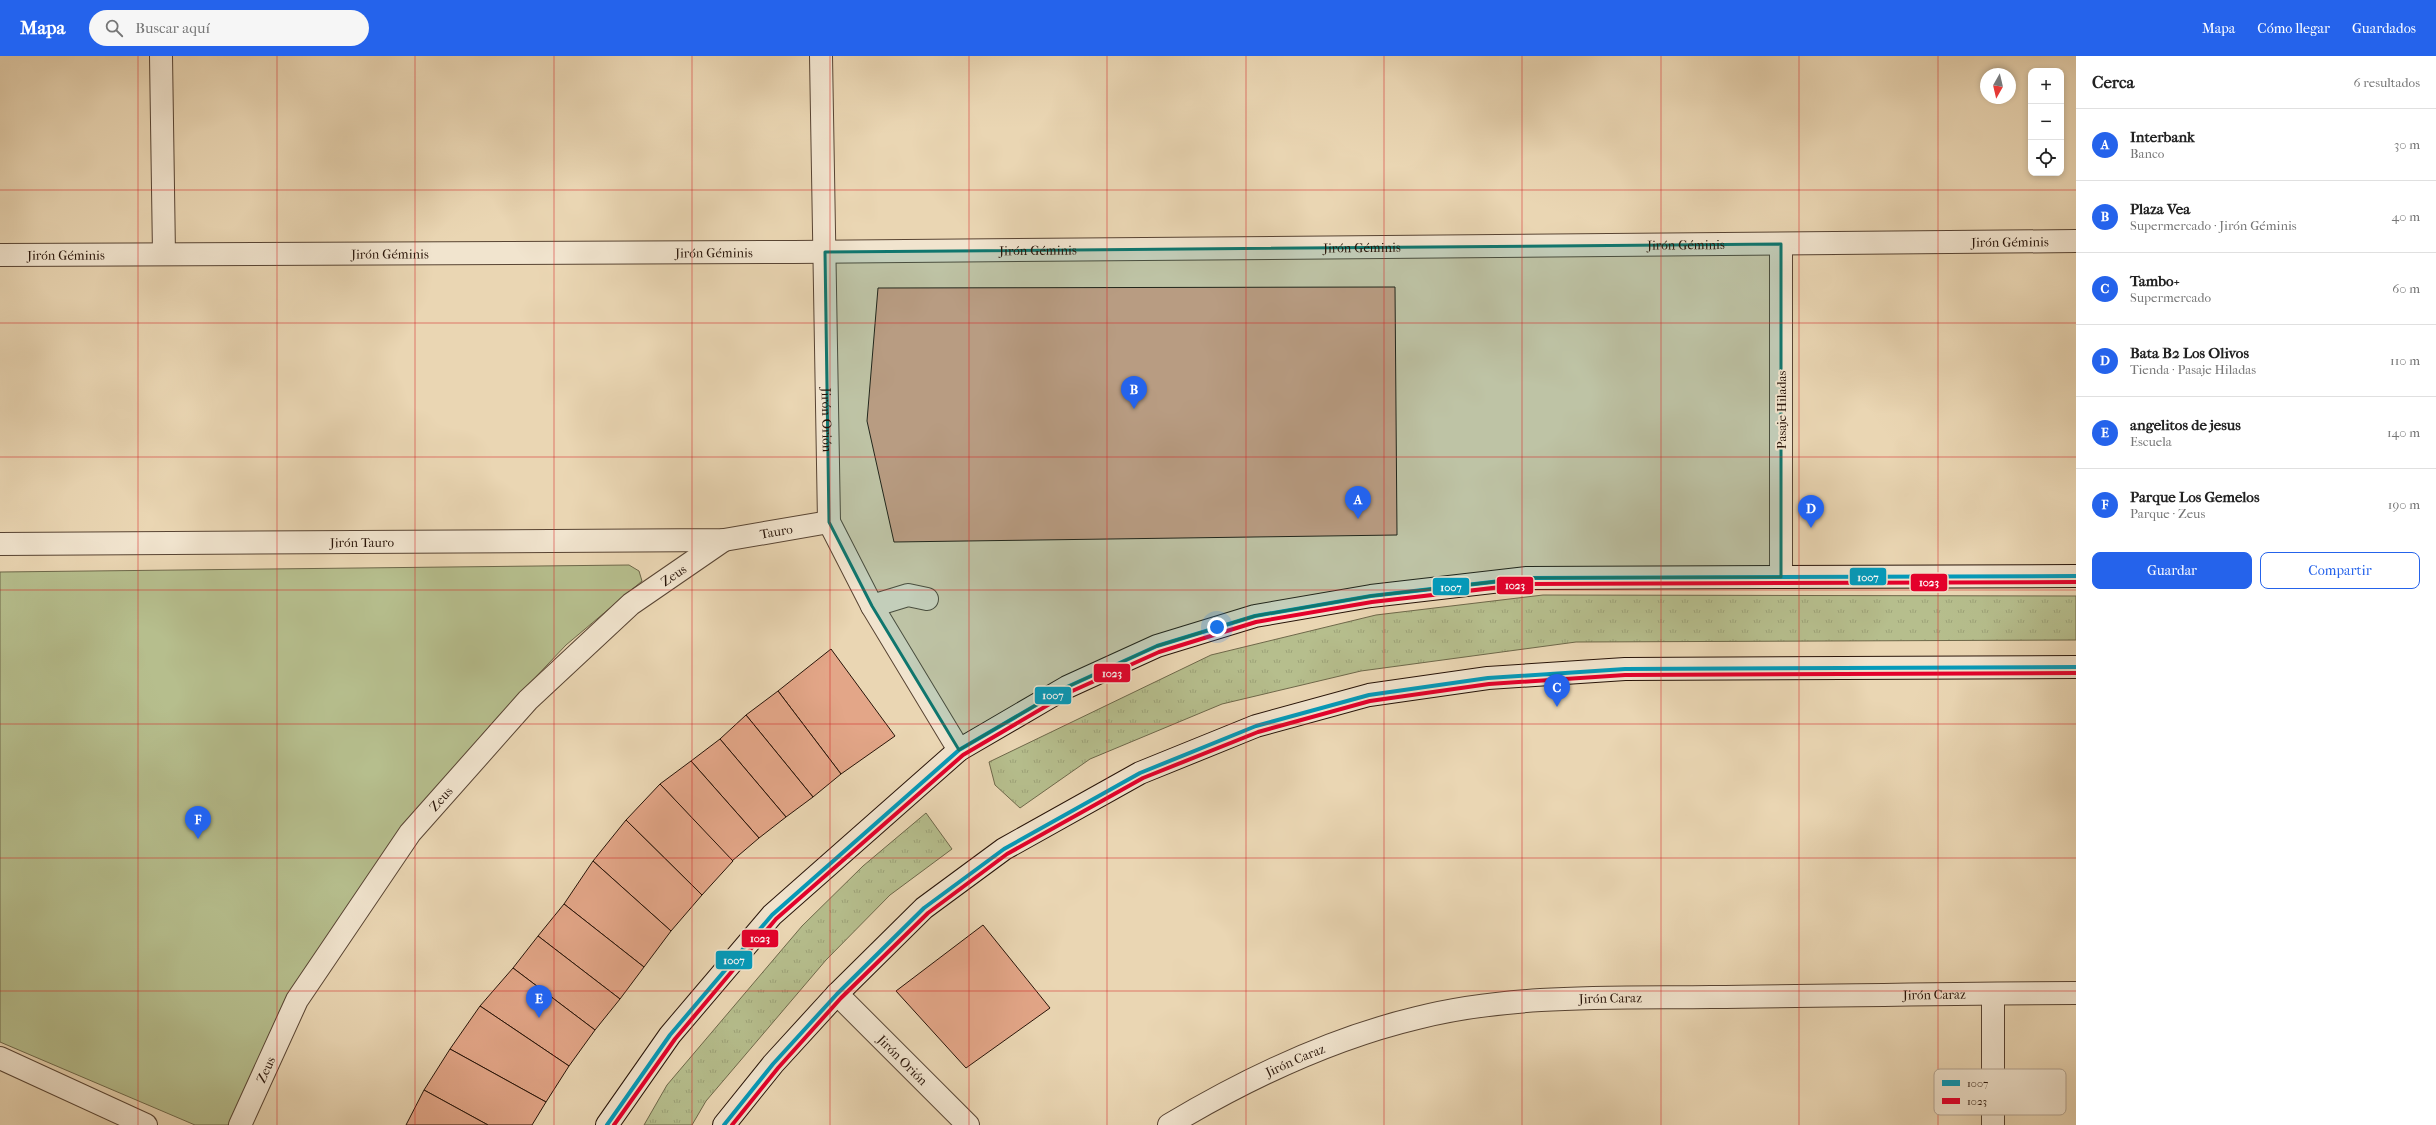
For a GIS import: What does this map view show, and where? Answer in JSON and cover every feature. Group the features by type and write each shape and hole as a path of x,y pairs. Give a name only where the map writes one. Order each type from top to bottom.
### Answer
{"street":[{"path":"160,56 164,254"},
{"name":"Jirón Orión","path":"821,56 829,522 872,606 959,750"},
{"name":"Jirón Géminis","path":"0,255 825,252 2076,241"},
{"name":"Pasaje Hiladas","path":"1781,244 1781,577"},
{"name":"Tauro","path":"724,540 829,522"},
{"name":"Jirón Tauro","path":"0,544 724,540"},
{"name":"Zeus","path":"240,1125 297,1000 410,833 528,700 631,604 724,540"},
{"path":"607,1125 670,1035 772,915 959,750 1067,687 1150,649 1255,616 1371,596 1527,578 2076,576"},
{"path":"872,606 908,595 927,599"},
{"path":"724,1125 773,1064 837,994 924,908 1004,849 1140,773 1256,726 1361,698 1426,686 1488,678 1625,669 2076,667"},
{"name":"Jirón Caraz","path":"1169,1125 1247,1082 1343,1041 1418,1017 1461,1009 1587,998 2076,993"},
{"name":"Jirón Orión","path":"837,994 968,1125"},
{"path":"1993,994 1993,1069"},
{"path":"0,1058 146,1125"}],"highlighted area":[{"path":"1781,244 1781,577 1527,578 1371,596 1255,616 1157,646 1067,687 959,750 872,606 829,522 825,252"}],"green space":[{"path":"629,565 639,571 642,581 566,645 494,721 426,801 288,998 228,1125 195,1125 0,1042 0,572"},
{"path":"1543,595 2076,596 2076,640 1576,642 1361,671 1222,704 1090,759 1020,808 995,785 989,762 1211,655 1376,615"},
{"path":"926,813 952,849 890,895 826,960 706,1101 692,1125 644,1125 667,1085 802,926 863,866"}],"building":[{"path":"1395,287 1397,535 894,542 867,421 878,288"},
{"path":"831,649 895,736 841,774 778,691"},
{"path":"778,691 841,774 813,797 746,715"},
{"path":"746,715 813,797 786,817 720,739"},
{"path":"720,739 786,817 759,838 691,761"},
{"path":"691,761 759,838 732,861 660,784"},
{"path":"660,784 733,861 702,895 626,820"},
{"path":"626,820 702,895 671,931 593,861"},
{"path":"593,861 671,931 644,967 564,904"},
{"path":"564,904 644,967 620,999 538,936"},
{"path":"983,925 1050,1008 966,1068 896,991"},
{"path":"538,936 620,999 595,1030 513,968"},
{"path":"513,968 595,1030 569,1066 480,1006"},
{"path":"480,1006 569,1066 546,1102 450,1049"},
{"path":"450,1049 546,1102 532,1125 488,1125 424,1090"},
{"path":"424,1090 488,1125 406,1125"}],"transit line":[{"name":"1007","path":"607,1125 670,1035 772,915 959,750 1067,687 1157,646 1255,616 1371,596 1527,578 2076,576"},
{"name":"1023","path":"614,1125 675,1039 776,919 963,755 1070,692 1159,652 1256,622 1372,602 1527,584 2076,582"},
{"name":"1007","path":"724,1125 773,1064 837,994 924,908 1004,849 1140,773 1256,726 1369,695 1488,678 1625,669 2076,667"},
{"name":"1023","path":"732,1125 778,1068 841,998 928,913 1007,854 1143,778 1258,732 1370,701 1489,684 1625,675 2076,673"}],"place":[{"name":"Plaza Vea","path":"1134,409"},
{"name":"Interbank","path":"1358,519"},
{"name":"Bata B2 Los Olivos","path":"1811,528"},
{"name":"Tambo+","path":"1557,707"},
{"name":"Parque Los Gemelos","path":"198,839"},
{"name":"angelitos de jesus","path":"539,1018"}]}
